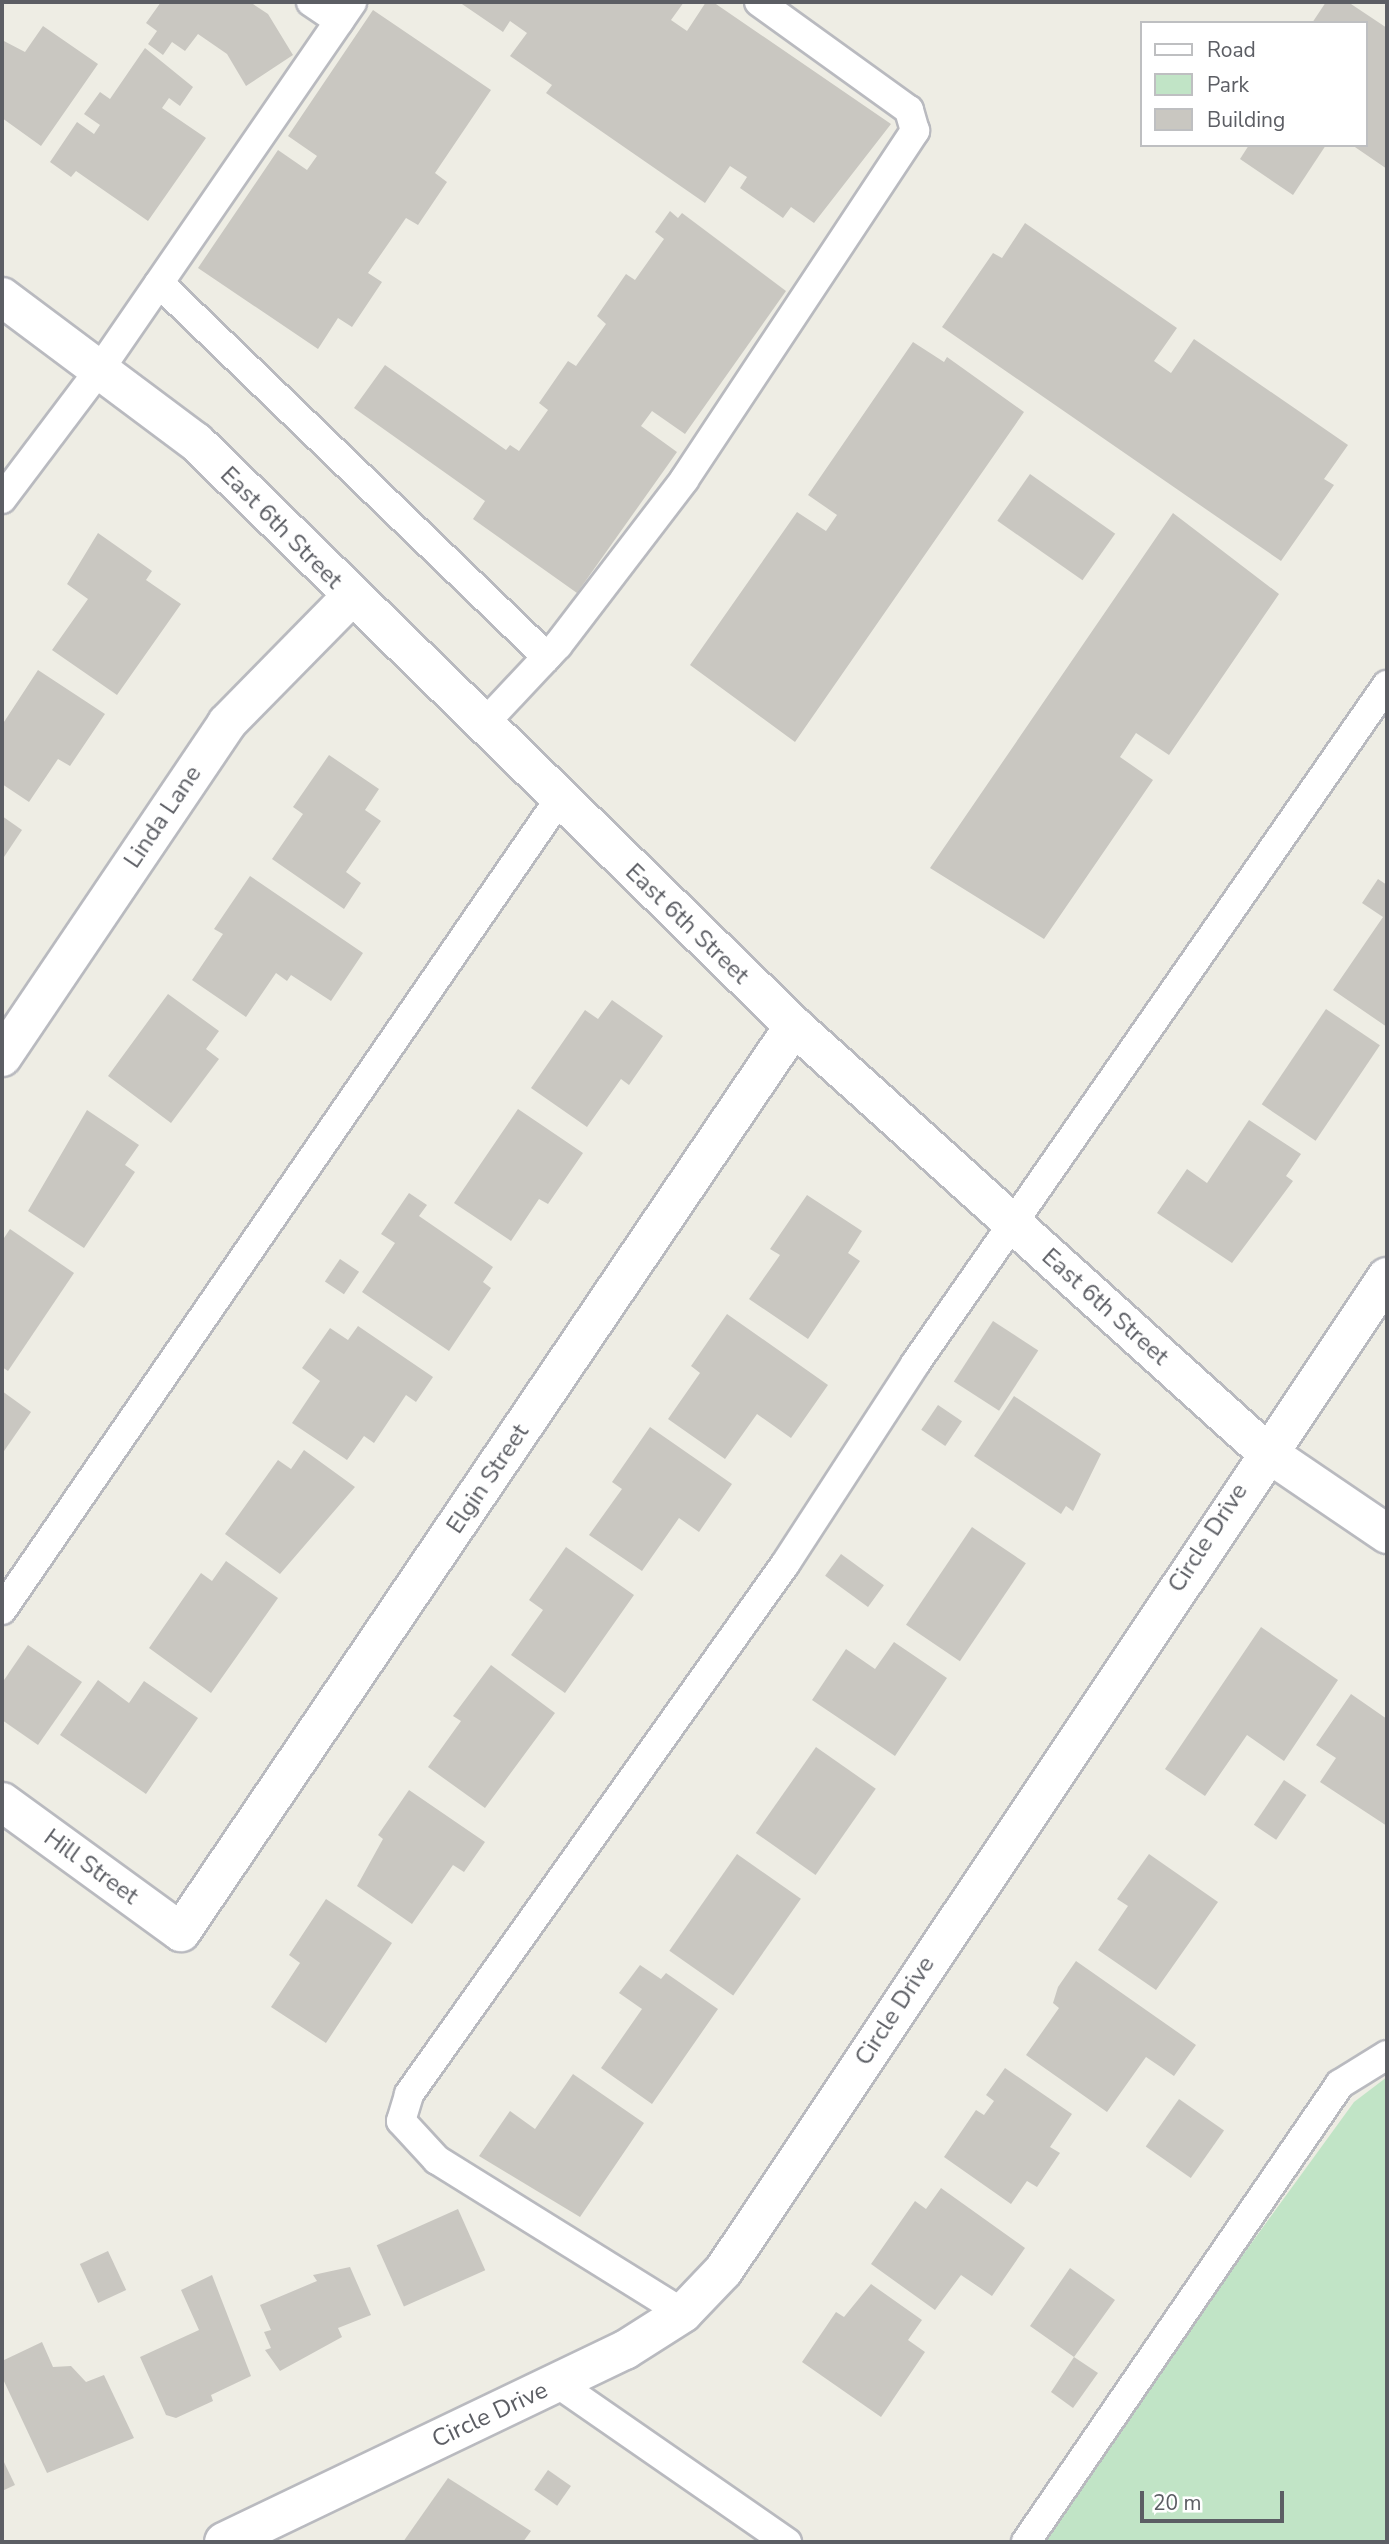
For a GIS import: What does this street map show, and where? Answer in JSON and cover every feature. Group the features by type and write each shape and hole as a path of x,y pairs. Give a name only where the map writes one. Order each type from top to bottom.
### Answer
{"street":[{"name":"East 6th Street","path":"2,297 195,442 481,727 794,1026 1265,1451 1387,1534"},
{"name":"Linda Lane","path":"2,1057 227,723 350,598"},
{"name":"Elgin Street","path":"181,1932 794,1026"},
{"name":"Circle Drive","path":"224,2542 557,2383 683,2313 724,2270 1265,1451 1387,1277"},
{"name":"Hill Street","path":"2,1802 181,1932"}],"lane":[{"path":"2,499 100,369 345,11 311,2"},
{"path":"481,727 547,657 684,480 915,131 909,110 759,2"},
{"path":"159,283 547,657"},
{"path":"683,2313 437,2160 401,2121 409,2094 786,1563 1014,1225 1387,685"},
{"path":"2,1610 558,801"},
{"path":"1026,2542 1340,2084 1387,2055"},
{"path":"557,2383 787,2542"}],"green space":[{"path":"1387,2077 1387,2542 1034,2542 1354,2102"}],"building":[{"path":"161,2 250,2 268,14 293,55 246,86 227,54 198,34 185,51 172,42 163,55 148,44 157,31 146,23"},
{"path":"459,2 684,2 671,20 687,31 706,2 713,2 891,124 814,223 791,207 783,218 740,188 747,177 730,166 705,203 546,93 552,85 510,56 527,33 510,21 503,32"},
{"path":"1326,2 1348,2 1387,28 1387,169 1355,147 1368,147 1368,21 1313,21"},
{"path":"373,10 491,90 435,173 447,182 418,225 406,218 368,273 382,282 352,327 338,318 318,349 198,268 278,150 307,170 317,156 288,136"},
{"path":"43,26 98,64 41,146 2,118 2,40 25,52"},
{"path":"145,48 193,87 180,106 169,98 162,108 206,138 148,221 76,171 71,177 50,162 77,122 94,134 100,125 84,114 100,92 110,99"},
{"path":"1248,147 1325,147 1293,195 1240,159"},
{"path":"670,211 678,218 682,213 786,291 685,434 652,411 641,426 677,452 577,593 473,519 485,501 354,408 385,365 506,450 510,445 519,451 548,410 539,403 568,361 576,366 606,324 597,316 626,274 635,280 664,239 655,232"},
{"path":"1025,223 1177,328 1154,361 1171,373 1194,339 1348,445 1324,479 1334,485 1281,561 942,327 993,253 1002,258"},
{"path":"913,342 944,362 947,357 1024,412 795,742 690,665 797,512 826,531 837,515 808,495"},
{"path":"1030,474 1115,534 1082,580 997,521"},
{"path":"1173,513 1279,594 1169,755 1136,733 1120,757 1153,780 1044,939 930,868"},
{"path":"98,533 152,571 146,580 181,604 117,695 52,650 88,599 67,584"},
{"path":"38,670 105,714 70,766 58,759 29,802 2,784 2,725"},
{"path":"329,755 379,789 365,810 381,821 346,872 361,883 344,909 272,859 303,814 293,807"},
{"path":"2,816 22,830 2,860"},
{"path":"250,876 363,953 331,1001 291,975 287,981 276,973 246,1017 192,980 223,934 214,929"},
{"path":"1378,879 1387,885 1387,1027 1333,990 1383,917 1362,903"},
{"path":"168,994 219,1031 206,1049 219,1059 171,1123 108,1076"},
{"path":"612,1000 663,1036 629,1085 621,1079 587,1127 531,1088 585,1010 598,1019"},
{"path":"1326,1009 1380,1045 1316,1141 1262,1104"},
{"path":"518,1109 583,1153 548,1204 539,1199 511,1241 454,1203"},
{"path":"87,1110 139,1145 125,1165 135,1172 84,1248 28,1211"},
{"path":"1249,1120 1301,1154 1286,1176 1293,1181 1232,1263 1157,1213 1187,1169 1207,1183"},
{"path":"409,1193 427,1205 419,1216 493,1267 483,1282 491,1288 449,1351 362,1292 395,1243 381,1234"},
{"path":"807,1195 862,1231 848,1253 860,1261 808,1339 749,1299 780,1255 770,1249"},
{"path":"10,1229 74,1273 8,1371 2,1367 2,1241"},
{"path":"340,1259 359,1272 344,1294 325,1281"},
{"path":"727,1314 828,1385 791,1438 757,1414 725,1459 668,1419 700,1373 691,1366"},
{"path":"993,1321 1038,1350 999,1411 954,1381"},
{"path":"358,1326 433,1377 416,1402 406,1395 374,1443 364,1436 347,1460 292,1423 320,1381 302,1368 330,1328 348,1340"},
{"path":"2,1391 31,1412 2,1454"},
{"path":"1014,1396 1101,1454 1073,1511 1066,1506 1061,1514 974,1456"},
{"path":"938,1405 962,1421 945,1446 921,1430"},
{"path":"650,1427 732,1484 699,1532 679,1518 642,1571 589,1535 622,1489 612,1482"},
{"path":"304,1450 355,1487 280,1574 225,1534 278,1460 291,1469"},
{"path":"972,1527 1026,1563 960,1661 906,1625"},
{"path":"566,1547 634,1595 565,1693 511,1655 543,1610 529,1600"},
{"path":"841,1554 884,1585 868,1607 825,1576"},
{"path":"226,1561 278,1598 211,1693 149,1648 201,1573 212,1581"},
{"path":"1261,1627 1338,1680 1284,1761 1247,1735 1205,1796 1165,1769"},
{"path":"894,1642 947,1678 895,1756 812,1700 846,1649 875,1669"},
{"path":"28,1645 82,1682 38,1745 2,1720 2,1683"},
{"path":"491,1665 555,1713 485,1808 428,1767 461,1721 453,1716"},
{"path":"98,1680 129,1703 144,1681 198,1718 146,1794 60,1735"},
{"path":"1351,1694 1387,1719 1387,1826 1320,1782 1336,1758 1316,1745"},
{"path":"816,1747 876,1789 816,1875 756,1833"},
{"path":"1284,1780 1306,1795 1276,1840 1254,1825"},
{"path":"409,1790 485,1842 464,1872 453,1865 412,1924 357,1886 383,1839 378,1835"},
{"path":"737,1854 801,1899 733,1995 669,1951"},
{"path":"1149,1854 1218,1902 1156,1990 1098,1950 1128,1906 1117,1899"},
{"path":"326,1899 392,1943 326,2043 271,2007 300,1963 289,1955"},
{"path":"1076,1961 1196,2045 1174,2076 1146,2057 1107,2112 1026,2055 1059,2008 1053,2003 1058,1987"},
{"path":"640,1965 661,1979 666,1973 718,2009 652,2104 601,2068 642,2009 619,1993"},
{"path":"1005,2068 1072,2114 1050,2147 1060,2153 1037,2187 1027,2181 1011,2204 944,2157 976,2110 984,2115 994,2101 986,2095"},
{"path":"573,2074 644,2123 580,2217 479,2156 510,2111 535,2129"},
{"path":"1179,2099 1224,2131 1191,2178 1146,2147"},
{"path":"941,2188 1025,2248 992,2296 961,2275 935,2310 871,2264 915,2201 926,2209"},
{"path":"458,2209 485,2270 404,2306 377,2245"},
{"path":"108,2251 126,2290 98,2303 80,2264"},
{"path":"350,2267 371,2315 338,2328 342,2337 280,2371 265,2350 271,2348 264,2332 271,2330 260,2305 317,2281 313,2275"},
{"path":"1070,2268 1115,2300 1074,2357 1030,2326"},
{"path":"212,2275 251,2376 211,2395 213,2401 176,2418 166,2415 140,2357 199,2330 181,2290"},
{"path":"871,2284 922,2320 908,2340 925,2352 881,2417 802,2362 836,2312 844,2317"},
{"path":"42,2342 53,2367 71,2366 86,2382 104,2375 134,2438 47,2473 2,2377 2,2361"},
{"path":"1074,2357 1098,2373 1073,2408 1051,2392"},
{"path":"2,2458 15,2485 2,2491"},
{"path":"548,2470 571,2486 557,2506 534,2490"},
{"path":"448,2478 531,2531 523,2542 403,2542"}]}
